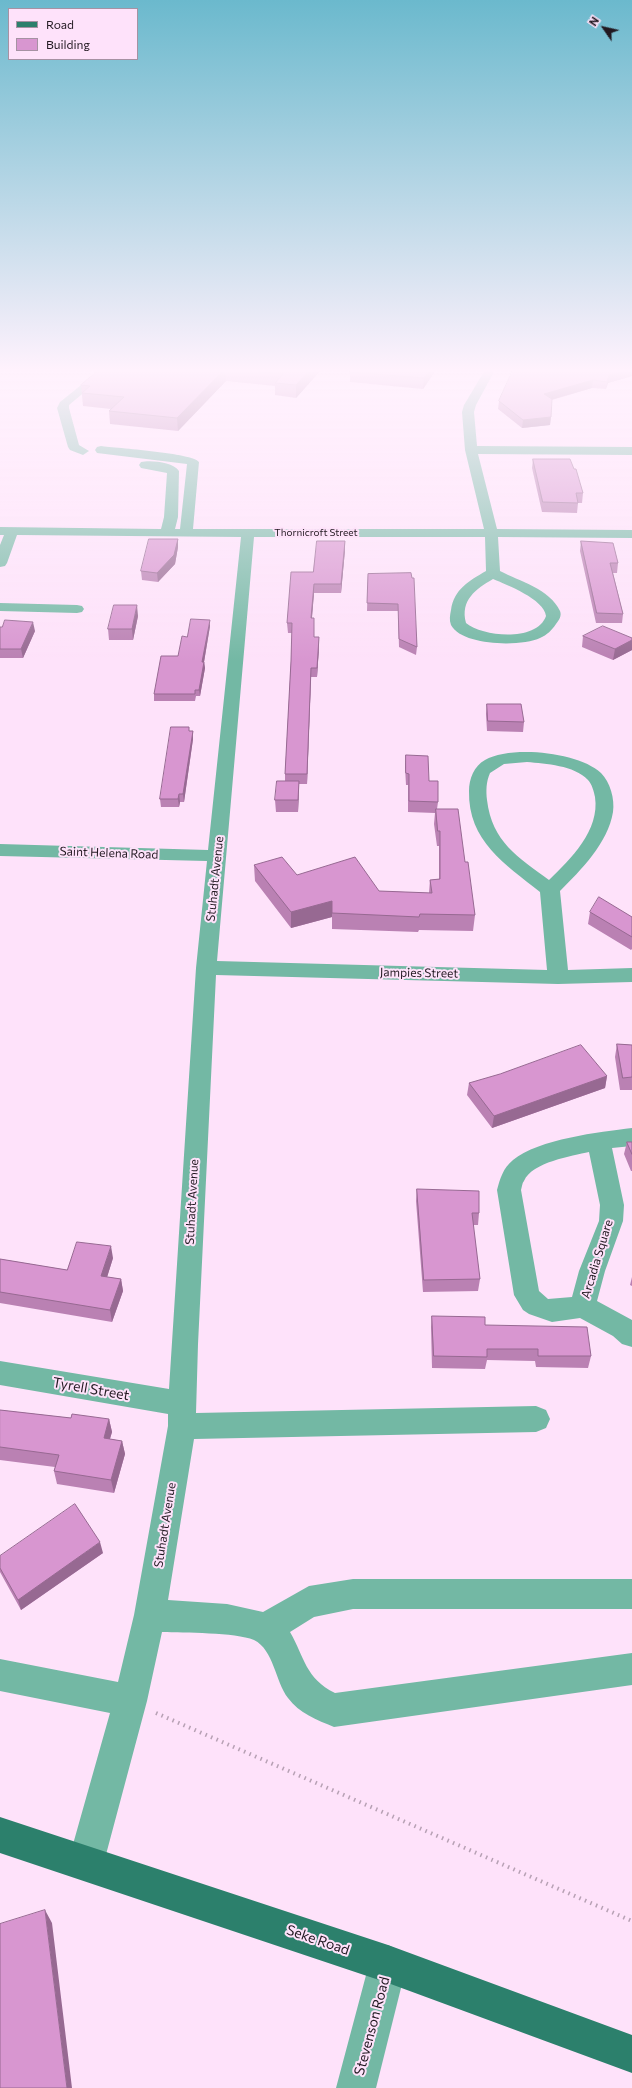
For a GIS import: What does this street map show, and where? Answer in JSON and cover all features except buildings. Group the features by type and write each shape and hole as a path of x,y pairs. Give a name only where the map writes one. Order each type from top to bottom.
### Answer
{"main road":[{"name":"Seke Road","path":"0,1835 86,1862 388,1964 632,2054"}],"street":[{"path":"165,467 173,471 171,518 167,532"},
{"path":"186,533 192,467"},
{"path":"475,467 491,532 493,573"},
{"path":"0,563 6,531"},
{"name":"Thornicroft Street","path":"6,531 248,534 491,532 632,534"},
{"name":"Stuhadt Avenue","path":"86,1862 130,1701 150,1615 182,1415 185,1336 206,968 248,534"},
{"path":"493,573 543,600 553,611 553,618 546,629 534,635 504,638 475,633 460,625 457,620 459,600 463,593 493,573"},
{"path":"0,607 77,609"},
{"path":"550,890 580,860 593,839 604,815 605,806 599,782 593,775 582,769 566,763 546,759 514,757 490,763 481,772 476,786 482,824 496,845 512,861 550,890 558,977"},
{"name":"Saint Helena Road","path":"0,850 218,856"},
{"name":"Jampies Street","path":"206,968 558,977 632,976"},
{"path":"583,1306 562,1311 546,1310 533,1304 527,1295 509,1190 514,1175 523,1166 539,1156 599,1141 632,1137"},
{"name":"Arcadia Square","path":"599,1141 612,1205 611,1221 592,1270 583,1306 622,1328 632,1336"},
{"name":"Tyrell Street","path":"0,1374 182,1415 536,1419"},
{"path":"265,1629 309,1602 353,1594 632,1594"},
{"path":"150,1615 243,1622 265,1629 283,1648 298,1685 315,1702 334,1710 632,1669"},
{"path":"0,1675 130,1701"},
{"name":"Stevenson Road","path":"356,2088 388,1964"}],"path":[{"path":"130,1701 632,1921"}]}
